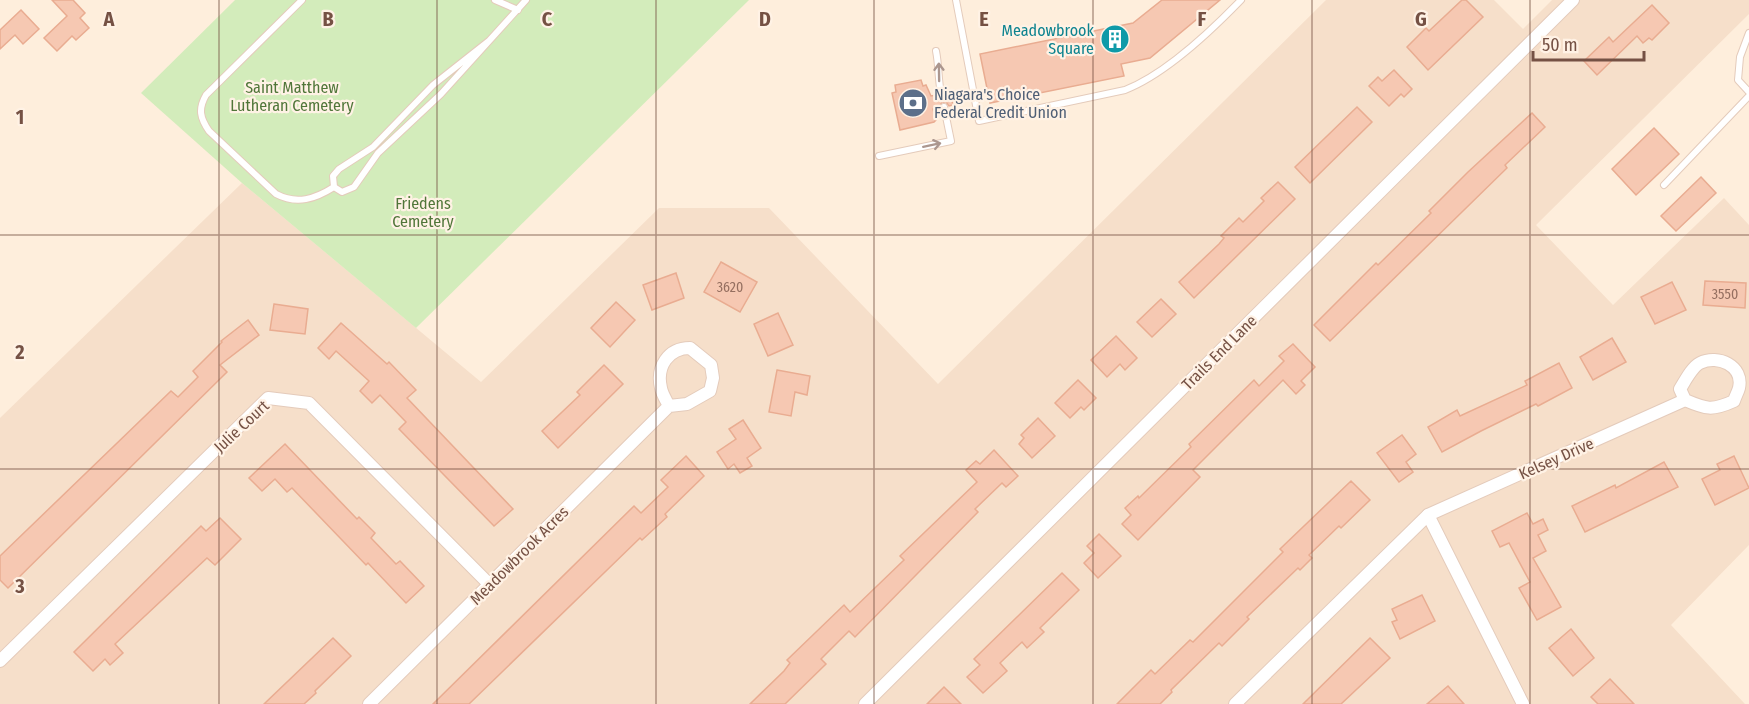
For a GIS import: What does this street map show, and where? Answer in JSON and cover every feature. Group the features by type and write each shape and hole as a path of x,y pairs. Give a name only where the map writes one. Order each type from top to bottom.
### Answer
{"street":[{"name":"Trails End Lane","path":"865,704 1574,0"},
{"name":"Meadowbrook Acres","path":"369,704 669,406 687,404 710,391 713,378 711,365 690,348 682,348 667,356 660,370 661,388 669,406"},
{"path":"1716,359 1727,363 1738,374 1740,387 1734,401 1720,408 1709,409 1685,400 1680,389 1699,363 1716,359"},
{"name":"Julie Court","path":"0,662 268,398 309,403 490,585"},
{"name":"Kelsey Drive","path":"1235,704 1428,515 1685,400"},
{"path":"1428,515 1523,704"}],"lane":[{"path":"302,0 206,96 200,113 208,131 276,194 284,198 306,200 334,187"},
{"path":"495,0 518,10"},
{"path":"334,187 342,192 354,187 378,153 441,94 525,0"},
{"path":"956,0 978,121 1125,90 1144,82 1223,19 1241,0"},
{"path":"1664,184 1749,94 1738,80 1740,57 1749,33"},
{"path":"334,187 333,176 339,169 373,147 433,85 490,40"},
{"path":"936,51 940,68 941,93"},
{"path":"879,156 951,141 944,107"}],"shaded area":[{"path":"1326,0 1494,0 1523,29 1552,0 1749,0 1749,14 1536,225 1613,305 1724,198 1749,225 1749,545 1671,625 1745,704 0,704 0,418 242,183 481,382 659,208 769,208 938,384"}],"green space":[{"path":"235,0 749,0 416,328 242,183 141,93"}],"building":[{"path":"52,0 73,0 85,13 80,18 89,28 76,40 72,36 57,51 44,38 67,16"},
{"name":"Meadowbrook Square","path":"1162,0 1220,0 1150,58 1121,64 1124,76 990,103 980,54 1133,23"},
{"path":"1462,0 1466,0 1483,17 1428,70 1407,47 1426,28 1429,31"},
{"path":"1652,5 1669,23 1652,40 1649,38 1643,43 1637,36 1597,75 1584,61 1609,37 1613,42"},
{"path":"21,10 39,29 23,44 15,35 0,49 0,30"},
{"path":"1394,70 1412,89 1404,97 1401,94 1389,106 1369,86 1378,77 1382,81"},
{"name":"Niagara's Choice Federal Credit Union","path":"921,80 931,96 936,95 943,98 946,92 950,92 953,105 949,106 946,102 942,102 939,108 933,109 936,120 934,122 900,130 892,93 896,92 895,85"},
{"path":"1357,107 1372,122 1310,183 1295,167"},
{"path":"1532,113 1545,127 1505,165 1507,168 1330,341 1314,325 1376,263 1378,265 1431,213 1429,211 1468,172"},
{"path":"1654,128 1679,154 1636,195 1612,169"},
{"path":"1701,177 1716,193 1676,231 1661,216"},
{"path":"1278,182 1295,199 1194,298 1179,282 1219,244 1224,238 1221,236 1239,218 1243,222 1264,201 1261,198"},
{"path":"721,262 757,282 740,312 704,292"},
{"path":"676,273 684,298 652,310 643,285"},
{"path":"1705,281 1746,283 1745,308 1703,305"},
{"path":"1672,282 1686,310 1655,324 1641,297"},
{"path":"1161,299 1176,314 1152,337 1137,322"},
{"path":"616,302 635,320 610,347 591,328"},
{"path":"274,304 308,309 305,334 270,330"},
{"path":"778,313 793,345 768,356 754,324"},
{"path":"248,320 259,335 220,365 227,372 8,588 0,580 0,556 171,391 178,397 198,377 193,371 221,341"},
{"path":"341,323 387,364 389,362 416,390 407,398 513,509 494,526 399,429 406,422 380,395 372,403 360,391 369,381 336,351 329,359 318,348"},
{"path":"1116,336 1137,358 1125,370 1120,364 1107,377 1091,360"},
{"path":"1612,338 1626,362 1593,380 1580,357"},
{"path":"1293,344 1315,367 1301,381 1305,385 1296,394 1283,380 1193,470 1200,477 1138,540 1122,524 1131,515 1125,508 1138,496 1139,498 1191,447 1189,444 1254,380 1259,386 1284,361 1279,356"},
{"path":"1559,363 1572,388 1442,452 1428,427 1457,410 1460,416 1527,385 1525,381"},
{"path":"604,365 623,384 558,448 542,431 580,395 577,392"},
{"path":"777,370 810,376 807,395 795,392 791,416 769,412"},
{"path":"1078,380 1096,398 1084,410 1081,407 1070,418 1055,403"},
{"path":"1038,418 1055,436 1032,458 1019,444 1024,438 1021,435"},
{"path":"743,420 761,448 747,458 752,466 740,473 734,464 728,469 717,452 736,439 729,429"},
{"path":"1402,435 1416,454 1406,462 1413,472 1399,482 1377,453"},
{"path":"285,444 357,519 359,517 375,533 371,538 396,564 400,561 424,586 406,603 292,488 287,492 275,479 262,491 249,478"},
{"path":"994,450 1018,476 1006,487 1002,483 975,509 978,512 855,637 849,631 821,659 826,664 785,704 750,704 784,671 790,663 787,660 844,605 850,612 904,560 900,556 977,482 966,470 976,461 980,464"},
{"path":"686,456 704,476 665,514 667,517 642,540 640,538 469,704 433,704 634,506 641,513 668,487 661,480"},
{"path":"1734,456 1749,488 1715,505 1702,479 1720,470 1717,464"},
{"path":"1664,462 1678,487 1585,532 1572,506 1615,485 1616,488"},
{"path":"1351,481 1370,500 1309,555 1312,558 1300,570 1298,568 1247,617 1249,619 1222,646 1219,643 1171,690 1172,692 1160,704 1117,704 1151,670 1155,674 1190,640 1193,642 1283,552 1280,549"},
{"path":"1527,513 1533,524 1543,519 1548,530 1538,535 1546,551 1533,558 1561,607 1537,620 1519,588 1530,582 1509,543 1500,547 1492,531"},
{"path":"220,518 241,539 215,565 207,558 115,644 123,653 110,665 105,659 93,671 74,652 201,526 206,531"},
{"path":"1099,534 1121,556 1098,578 1084,563 1094,553 1087,546"},
{"path":"1062,573 1079,590 1040,628 1044,632 1027,648 1022,642 1000,663 1007,671 983,693 967,677 980,665 974,659"},
{"path":"1422,595 1435,621 1400,639 1392,622 1397,620 1392,609"},
{"path":"1571,629 1594,658 1573,676 1549,648"},
{"path":"333,638 351,656 315,691 316,693 304,704 264,704"},
{"path":"1370,638 1390,658 1341,704 1303,704"},
{"path":"1610,679 1634,704 1598,704 1591,697"},
{"path":"1448,686 1464,704 1427,704"},
{"path":"944,687 961,704 927,704"}],"place":[{"name":"Meadowbrook Square","path":"1115,39"},
{"name":"Niagara's Choice Federal Credit Union","path":"913,103"}],"park label":[{"name":"Saint Matthew Lutheran Cemetery","path":"292,96"},
{"name":"Friedens Cemetery","path":"423,212"}]}
